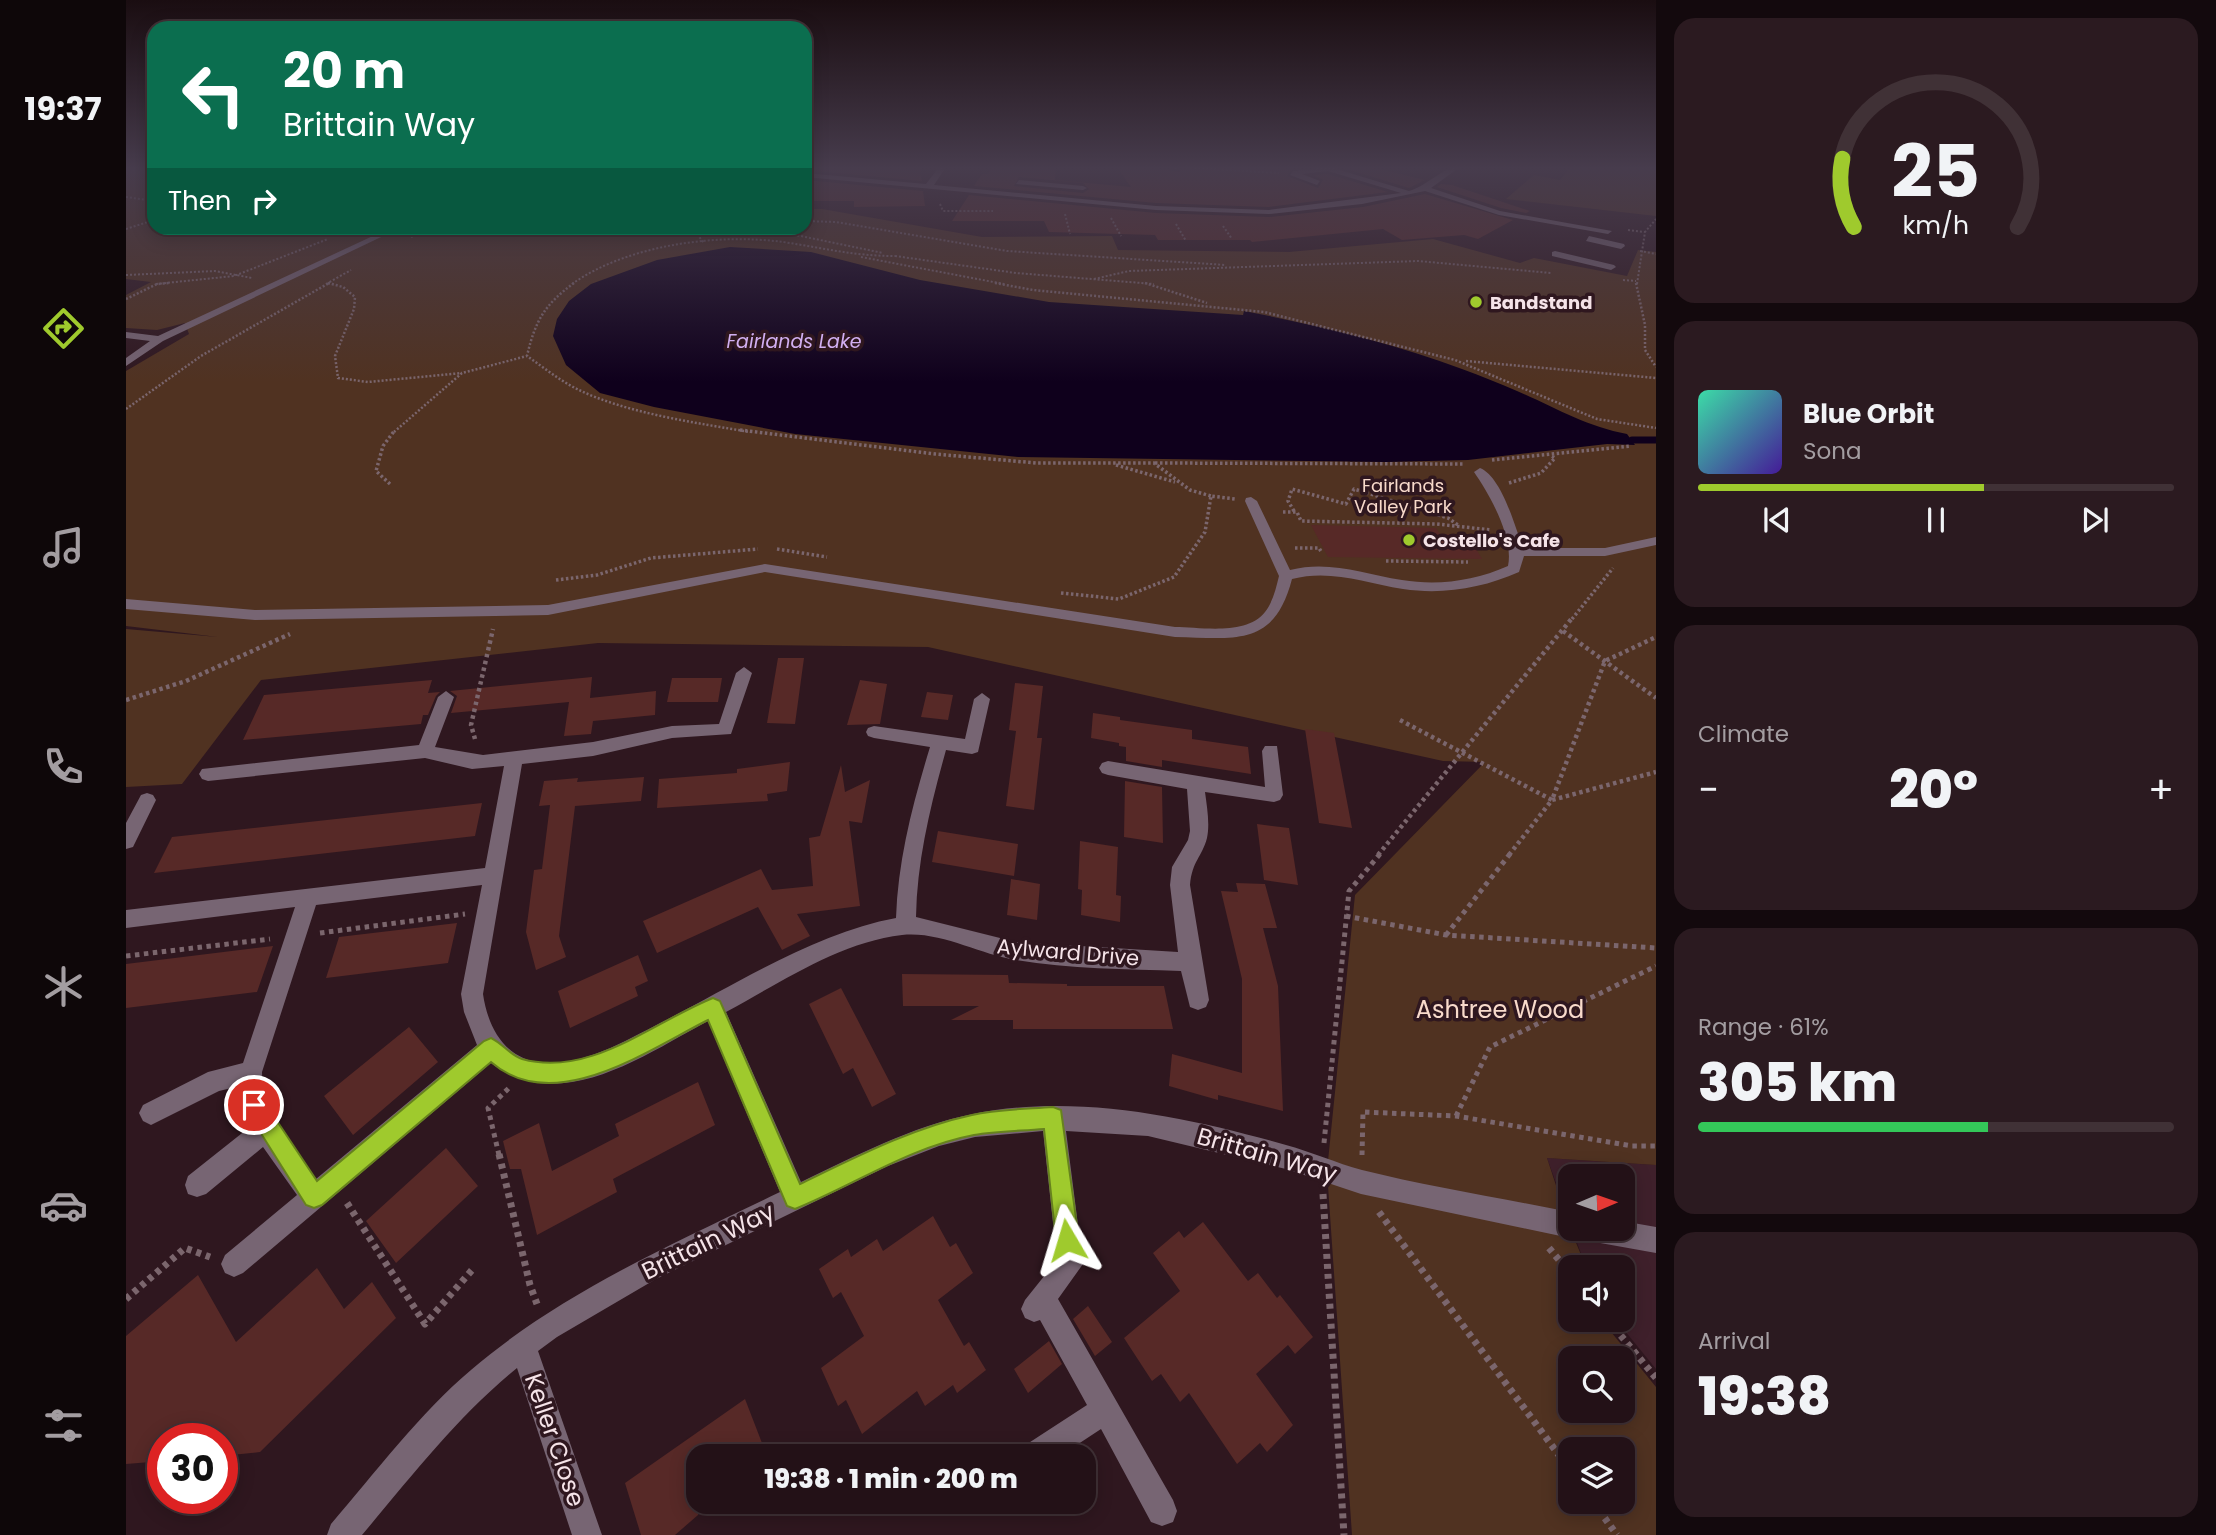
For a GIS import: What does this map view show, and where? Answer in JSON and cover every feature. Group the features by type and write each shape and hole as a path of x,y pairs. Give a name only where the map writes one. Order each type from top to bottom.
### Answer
{"street":[{"path":"126,363 159,339 373,239"},
{"path":"1587,239 1621,246"},
{"path":"1562,246 1611,262 1555,254 1562,246"},
{"path":"126,335 159,339"},
{"path":"1286,576 1312,570 1342,572 1414,586 1454,586 1491,580 1514,569 1516,557 1509,533 1485,478"},
{"path":"126,604 255,615 548,610 765,568 1175,632 1234,632 1267,620 1279,600 1286,576 1251,501"},
{"path":"1516,557 1628,550 1656,541"},
{"path":"208,774 425,751 483,762 593,749 672,732 725,730 744,673"},
{"path":"425,751 446,697"},
{"path":"874,732 972,747 982,699"},
{"path":"906,926 910,859 918,819 940,742"},
{"path":"1108,768 1274,795 1271,751"},
{"name":"Aylward Drive","path":"514,759 472,994 478,1029 491,1048 509,1064 523,1070 561,1074 601,1063 819,953 884,929 906,926 1032,953 1190,962"},
{"path":"1196,784 1197,841 1181,867 1180,885 1198,1000"},
{"path":"126,841 147,800"},
{"path":"126,919 492,875"},
{"path":"309,898 294,936 251,1072 254,1105 314,1197"},
{"path":"713,1007 795,1198"},
{"path":"234,1264 491,1048"},
{"path":"151,1113 216,1080 251,1072"},
{"path":"1053,1118 1070,1264 1038,1304 1105,1410 1162,1511"},
{"name":"Brittain Way","path":"342,1535 424,1439 479,1381 547,1327 647,1270 882,1156 939,1134 975,1125 1053,1118 1148,1124 1273,1154 1361,1182 1558,1223"},
{"path":"197,1185 267,1128"},
{"path":"1635,1236 1656,1240"},
{"name":"Keller Close","path":"523,1346 587,1535"},
{"path":"1053,1444 1105,1410"}],"path":[{"path":"126,299 157,284 234,276 328,239"},
{"path":"701,239 704,243"},
{"path":"813,239 895,256 1016,273 1138,281 1162,286 1211,305"},
{"path":"934,239 1007,251 1252,267"},
{"path":"1644,239 1636,281 1645,325 1645,350 1656,368"},
{"path":"527,356 538,317 569,283 617,258 687,244 776,242 1033,290 1264,312 1455,360 1597,419 1656,428"},
{"path":"1641,252 1656,254"},
{"path":"851,255 895,256"},
{"path":"1094,279 1129,271 1418,261 1557,273"},
{"path":"126,409 201,356 359,265"},
{"path":"248,277 255,269"},
{"path":"126,275 215,271 234,276"},
{"path":"1622,280 1636,281"},
{"path":"327,283 343,287 355,297 354,309 335,356 338,378 368,382 462,373 527,356 577,389 624,405 687,421 762,434 1036,463 1462,463 1478,478 1530,479 1548,469 1555,458 1550,455"},
{"path":"1455,360 1571,373 1656,378"},
{"path":"390,484 376,471 383,446 397,428 462,373"},
{"path":"1485,478 1492,477 1476,461 1631,446"},
{"path":"1154,463 1190,490 1211,496 1251,501"},
{"path":"1110,464 1179,483"},
{"path":"1460,527 1448,519 1354,489 1346,504 1292,489 1288,502 1301,521 1460,527 1509,533"},
{"path":"1056,592 1119,599 1174,577 1205,532 1211,496"},
{"path":"1283,512 1294,512"},
{"path":"1273,548 1319,548 1326,559"},
{"path":"556,580 597,575 651,558 759,549"},
{"path":"771,549 831,557"},
{"path":"1344,1535 1322,1170 1349,891 1628,550"},
{"path":"1380,561 1516,557"},
{"path":"483,762 471,724 497,611"},
{"path":"126,700 186,681 334,614"},
{"path":"1563,631 1656,698"},
{"path":"1446,935 1552,800 1605,661 1656,637"},
{"path":"1400,720 1552,800 1656,772"},
{"path":"1346,916 1446,935 1656,948"},
{"path":"1456,1116 1490,1047 1656,966"},
{"path":"523,1070 510,1088 488,1108 530,1285 547,1327"},
{"path":"1558,1454 1377,1209 1361,1182 1363,1112 1456,1116 1632,1146 1656,1146"},
{"path":"334,1181 425,1324 472,1270"},
{"path":"126,1299 185,1248 234,1264"},
{"path":"1618,1332 1656,1378"},
{"path":"1602,1514 1617,1535"}],"shaded area":[{"path":"1547,1158 1656,1165 1656,1369 1626,1332 1635,1332 1635,1255 1582,1255 1576,1241 1635,1241 1635,1164 1558,1164 1558,1189"}],"green space":[{"name":"Fairlands Valley Park","path":"126,239 1113,239 1118,250 1289,252 1433,239 1520,263 1534,258 1627,276 1638,250 1656,252 1656,1165 1547,1158 1558,1191 1558,1241 1575,1241 1581,1255 1558,1255 1558,1332 1611,1332 1623,1346 1558,1346 1558,1423 1635,1423 1635,1361 1656,1387 1656,1535 1352,1535 1327,1171 1355,895 1485,762 1443,761 928,647 598,643 261,680 182,784 126,787 126,629 218,637 126,626 126,371 189,334 185,323 157,330 126,328 126,295 151,282 126,279"}],"water":[{"name":"Fairlands Lake","path":"730,247 811,252 920,280 1049,302 1243,315 1244,311 1299,322 1382,343 1462,369 1584,422 1627,434 1635,445 1607,444 1468,460 1386,462 1018,457 795,434 654,407 600,393 566,365 553,336 557,319 569,301 591,284 657,260"}],"building":[{"path":"1157,239 1286,239 1252,242"},
{"path":"1311,525 1436,528 1440,534 1468,535 1482,559 1328,557"},
{"path":"778,658 804,658 795,724 767,723"},
{"path":"592,677 590,698 656,691 655,715 593,721 591,734 564,736 569,702 451,713 457,696 450,691"},
{"path":"672,678 722,678 718,702 667,702"},
{"path":"432,680 428,693 440,692 428,715 423,715 421,724 243,740 264,695"},
{"path":"860,680 887,684 880,724 847,725"},
{"path":"1015,683 1043,686 1037,738 1042,738 1034,810 1006,806 1016,731 1009,730"},
{"path":"927,692 953,695 948,720 921,717"},
{"path":"1093,713 1120,717 1120,720 1192,730 1192,739 1248,747 1251,774 1162,760 1162,767 1126,761 1126,747 1119,746 1119,743 1091,738"},
{"path":"1305,729 1334,733 1352,828 1319,823"},
{"path":"790,762 787,791 767,794 768,801 657,808 659,779 737,773 737,769"},
{"path":"841,765 845,792 870,780 862,823 849,821 860,906 797,914 810,936 782,950 758,907 657,953 643,921 761,869 772,890 813,886 809,838 820,836"},
{"path":"644,777 641,801 575,806 559,936 566,957 536,970 526,932 534,870 542,869 550,805 539,806 544,781 578,778 577,782"},
{"path":"1125,781 1162,787 1163,843 1124,837"},
{"path":"482,803 475,836 154,873 172,837"},
{"path":"1257,824 1289,828 1298,885 1264,880"},
{"path":"938,831 1018,844 1014,876 932,862"},
{"path":"1080,841 1118,847 1116,895 1121,896 1120,922 1081,915 1082,890 1078,889"},
{"path":"1011,879 1040,884 1037,920 1007,915"},
{"path":"1236,883 1265,884 1277,928 1263,928 1278,986 1283,1111 1218,1095 1218,1100 1169,1086 1172,1054 1242,1073 1242,979 1221,891 1238,892"},
{"path":"457,923 448,963 326,978 339,937"},
{"path":"273,946 257,992 126,1008 126,964"},
{"path":"638,955 648,981 635,987 638,996 570,1028 558,991"},
{"path":"902,974 1008,975 1009,983 1067,986 1164,986 1173,1029 1013,1029 1013,1020 951,1020 979,1006 903,1006"},
{"path":"841,988 896,1094 872,1107 853,1068 843,1074 809,1004"},
{"path":"409,1027 438,1062 353,1135 324,1096"},
{"path":"698,1082 715,1125 613,1179 617,1192 537,1235 521,1169 510,1169 503,1141 539,1123 552,1171 619,1136 615,1124"},
{"path":"446,1148 478,1186 396,1263 366,1221"},
{"path":"933,1216 950,1247 956,1243 973,1273 938,1300 964,1346 969,1342 986,1370 957,1393 953,1385 925,1406 917,1391 862,1434 846,1400 838,1406 821,1368 864,1336 841,1292 833,1298 819,1269 848,1249 851,1257 877,1239 883,1251"},
{"path":"1203,1222 1248,1281 1258,1273 1277,1298 1280,1295 1313,1337 1295,1354 1288,1345 1256,1374 1293,1425 1267,1452 1260,1443 1237,1464 1189,1393 1180,1402 1161,1374 1152,1381 1124,1338 1180,1291 1153,1253 1179,1231 1184,1238"},
{"path":"317,1268 344,1309 372,1282 396,1318 260,1452 238,1454 238,1423 147,1423 147,1462 126,1464 126,1336 198,1275 236,1342"},
{"path":"1088,1306 1112,1342 1095,1356 1073,1319"},
{"path":"1049,1341 1062,1364 1028,1393 1014,1369"},
{"path":"745,1399 762,1444 686,1444 686,1514 698,1515 675,1535 641,1535 625,1483"}],"waterway":[{"path":"1632,440 1656,440"}],"place":[{"name":"Bandstand","path":"1476,302"},
{"name":"Costello's Cafe","path":"1409,540"}],"route":[{"path":"254,1105 314,1197 491,1048 509,1064 523,1070 561,1074 601,1063 713,1007 795,1198 882,1156 939,1134 975,1125 1053,1118 1067,1240"}],"park label":[{"name":"Ashtree Wood","path":"1500,1009"}]}
